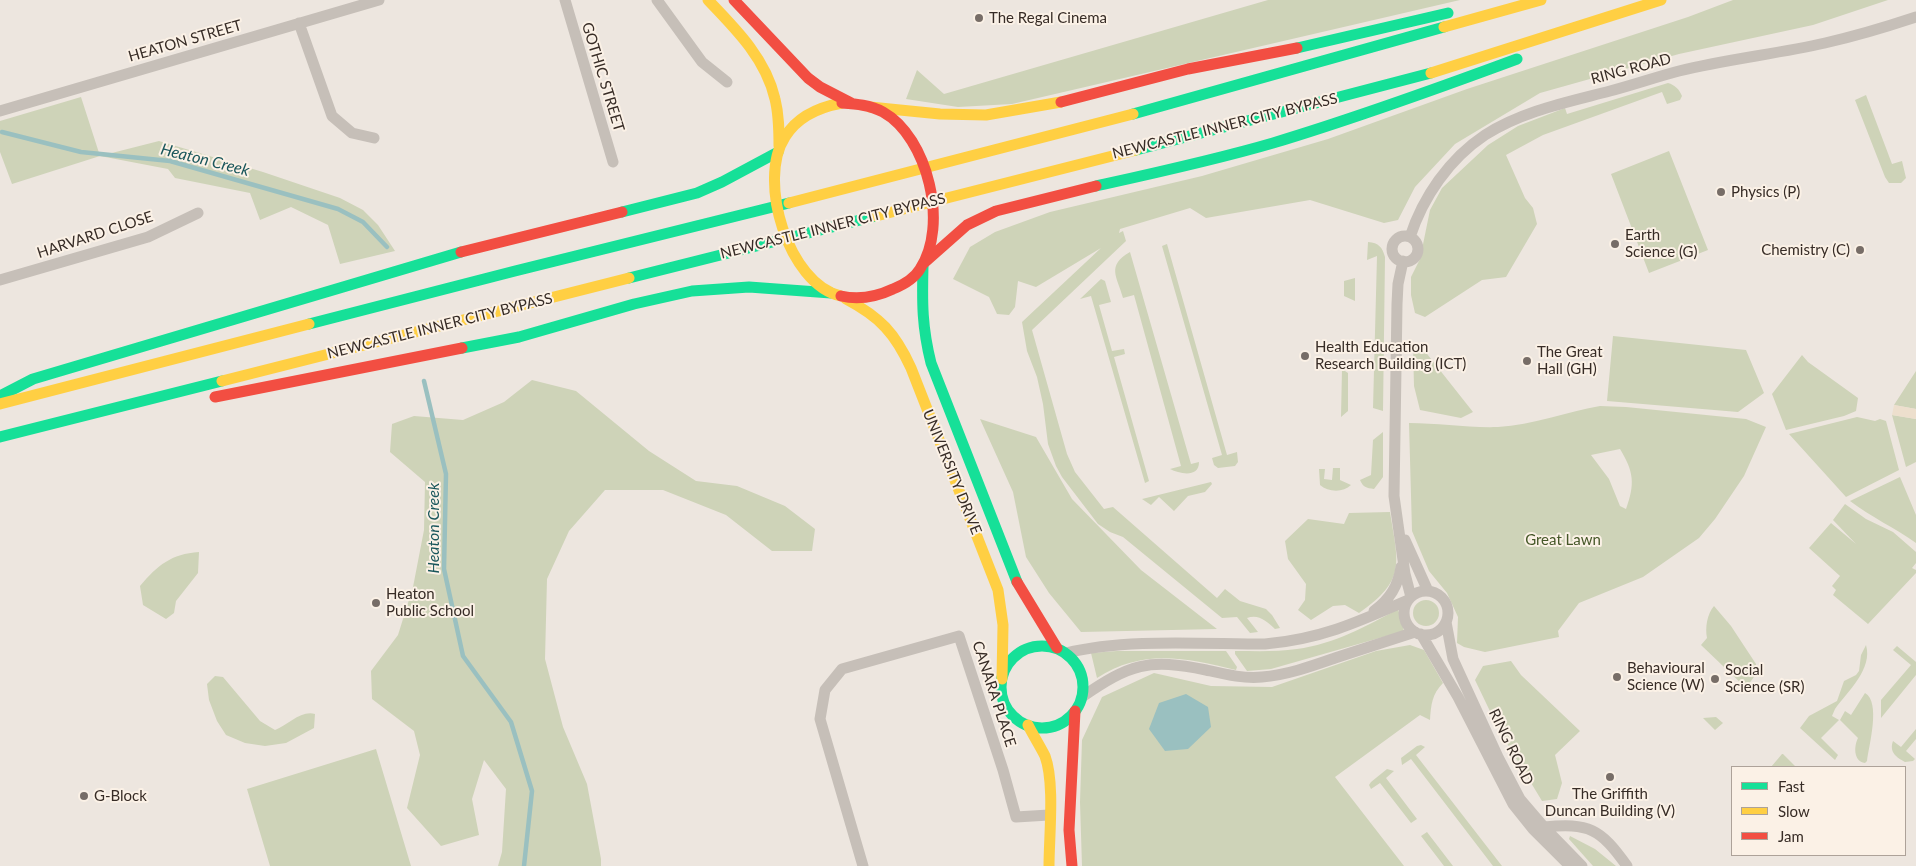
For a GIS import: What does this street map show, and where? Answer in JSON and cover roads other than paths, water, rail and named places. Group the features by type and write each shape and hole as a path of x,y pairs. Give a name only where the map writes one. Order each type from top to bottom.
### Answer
{"main road":[{"path":"708,0 748,42 760,59 775,94 779,115 778,154 774,191 778,221 789,249 806,274 836,294"},
{"path":"734,0 808,78 820,87 852,103 870,107 940,114 986,115 1076,99 1188,69 1330,41 1450,13 1537,0"},
{"path":"0,404 515,271 772,208 1025,141 1138,114 1541,0"},
{"name":"NEWCASTLE INNER CITY BYPASS","path":"0,437 1424,75 1661,0"},
{"path":"201,400 356,367 491,343 558,327 670,296 721,288 778,288 865,298 892,290 910,280 967,225 990,214 1028,202 1198,163 1282,140 1420,95 1531,54 1666,0"},
{"path":"0,396 33,379 155,344 355,281 697,192 722,182 778,154 791,130 815,111 831,104 852,103"},
{"path":"870,107 889,116 902,127 917,150 929,180 934,223 932,239 924,265"},
{"name":"UNIVERSITY DRIVE","path":"924,265 922,312 924,334 931,363 1019,586 1030,607 1061,650"},
{"name":"UNIVERSITY DRIVE","path":"836,294 866,309 889,328 899,342 907,360 998,590 1003,624 1002,678"},
{"path":"89,415 155,409"},
{"path":"1072,866 1069,830 1075,712 1082,697 1081,673 1075,662 1061,650 1045,645 1033,646 1022,650 1006,667 1002,678 1002,693 1006,707 1015,718 1028,725 1043,728 1057,725 1075,712"},
{"path":"1028,725 1045,757 1048,770 1050,793 1049,866"}],"street":[{"name":"HEATON STREET","path":"0,111 379,0"},
{"name":"GOTHIC STREET","path":"564,0 613,162"},
{"path":"657,0 702,62 727,82"},
{"name":"RING ROAD","path":"1410,237 1417,216 1429,193 1447,170 1485,136 1530,113 1679,72 1826,43 1916,18"},
{"path":"299,23 332,116 352,133 374,138"},
{"name":"HARVARD CLOSE","path":"0,280 148,237 198,213"},
{"path":"1410,237 1416,243 1417,255 1411,261 1403,261 1395,257 1393,253 1394,244 1399,238 1410,237"},
{"path":"1061,650 1143,644 1284,643 1314,637 1363,620 1410,599 1419,592 1428,591 1439,595 1445,602 1448,610 1446,622 1436,633 1426,635 1418,633 1408,626 1404,617 1405,608 1410,599 1394,496 1397,304 1398,284 1403,261"},
{"path":"1400,526 1428,591"},
{"path":"1363,620 1383,604 1398,583 1403,557"},
{"name":"RING ROAD","path":"1446,622 1454,659 1498,757 1524,804 1582,866"},
{"path":"1082,697 1110,678 1148,664 1179,665 1220,673 1262,677 1308,667 1418,633"},
{"name":"RING ROAD","path":"1418,633 1458,697 1513,804 1532,829 1570,866"},
{"name":"CANARA PLACE","path":"863,866 820,719 825,690 842,669 960,636 1016,817 1049,815"},
{"path":"1544,827 1569,825 1591,830 1602,837 1627,866"}],"water":[{"path":"1186,694 1208,707 1211,727 1188,749 1165,751 1149,729 1159,703"}],"waterway":[{"name":"Heaton Creek","path":"2,132 81,152 170,161 338,209 363,222 387,247"},
{"name":"Heaton Creek","path":"424,381 446,474 444,569 463,656 511,722 532,791 524,866"}],"place":[{"name":"The Regal Cinema","path":"979,18"},
{"name":"Physics (P)","path":"1721,192"},
{"name":"Earth Science (G)","path":"1615,244"},
{"name":"Chemistry (C)","path":"1860,250"},
{"name":"Health Education Research Building (ICT)","path":"1305,356"},
{"name":"The Great Hall (GH)","path":"1527,361"},
{"name":"Heaton Public School","path":"376,603"},
{"name":"Behavioural Science (W)","path":"1617,677"},
{"name":"Social Science (SR)","path":"1715,679"},
{"name":"The Griffith Duncan Building (V)","path":"1610,777"},
{"name":"G-Block","path":"84,796"}],"park label":[{"name":"Great Lawn","path":"1563,540"}]}
